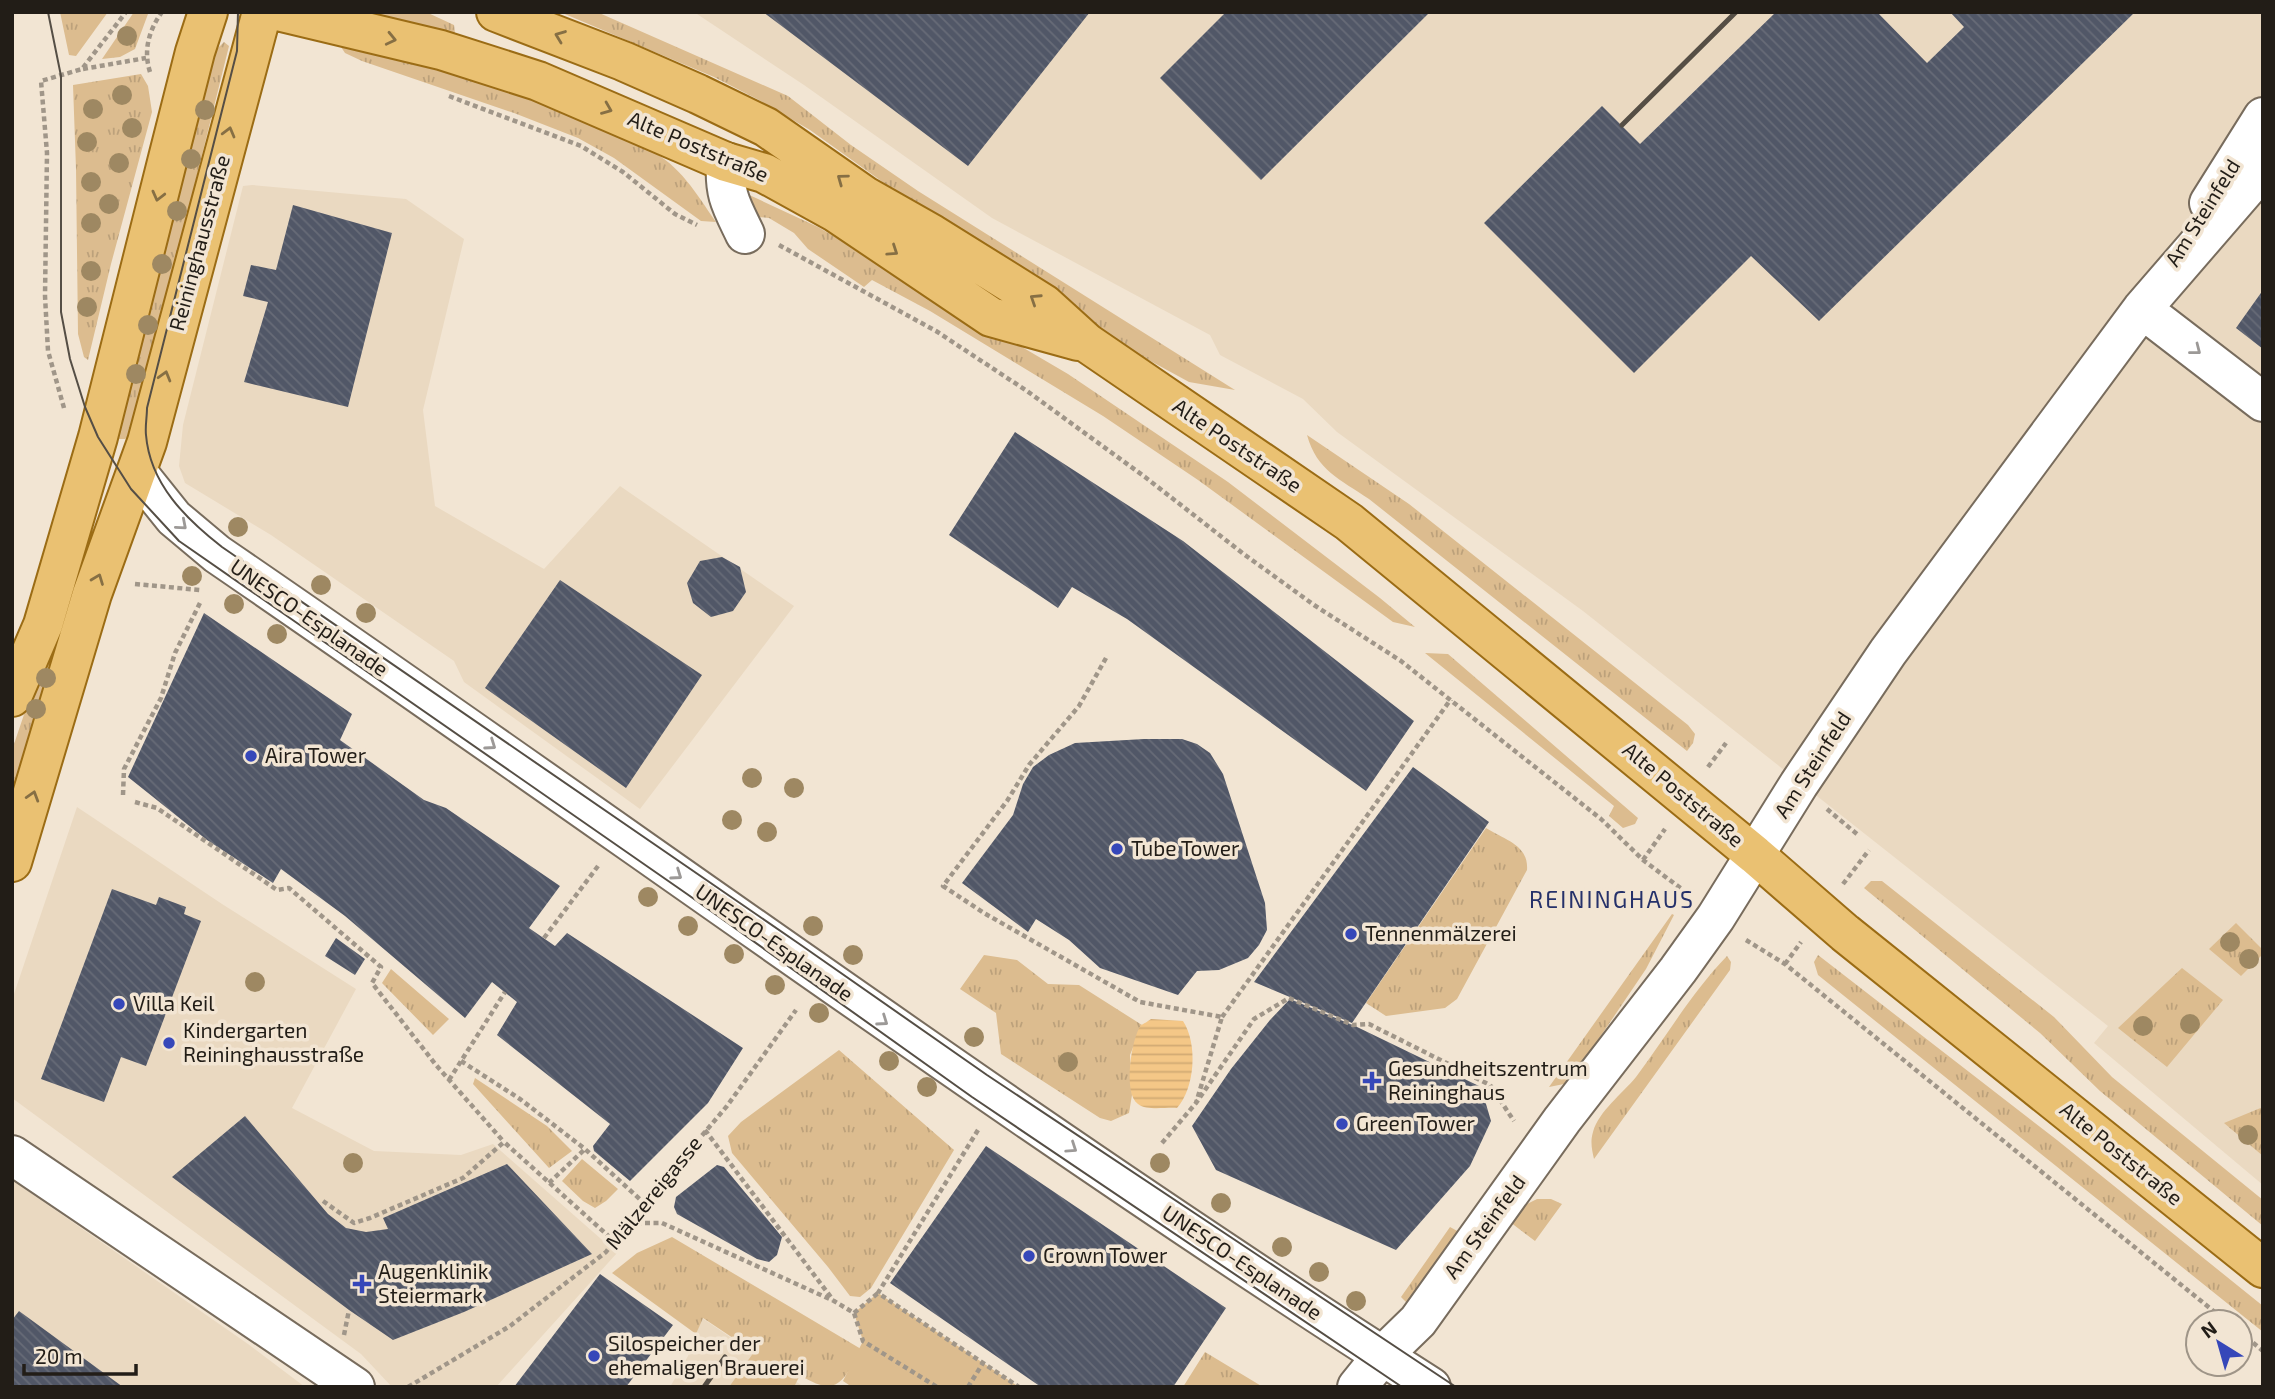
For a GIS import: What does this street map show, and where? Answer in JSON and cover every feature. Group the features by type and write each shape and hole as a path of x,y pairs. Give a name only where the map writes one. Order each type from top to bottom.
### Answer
{"main road":[{"path":"12,697 43,625 83,428 208,12"},
{"name":"Reininghausstraße","path":"12,862 92,594 138,474 261,12"},
{"name":"Alte Poststraße","path":"282,12 441,50 538,81 726,162 764,173 835,212 991,317 1087,343"},
{"name":"Alte Poststraße","path":"496,12 623,61 766,127 865,196 1044,304 1087,343 1349,522 1755,855 1845,933 2263,1268"},
{"path":"83,428 138,474"}],"street":[{"name":"Am Steinfeld","path":"1357,1387 1382,1356 1418,1321 1562,1120 1716,917 1799,784 1888,652 2142,309 2263,117"},
{"path":"726,162 725,186 745,234"},
{"name":"Am Steinfeld","path":"2142,309 2263,169"},
{"path":"2142,309 2263,401"},
{"name":"UNESCO-Esplanade","path":"138,474 174,519 217,554 947,1065 1431,1387"},
{"path":"12,1155 355,1387"}],"path":[{"path":"82,69 126,12"},
{"path":"83,428 48,351 45,296 47,153 41,81 82,69 146,58"},
{"path":"438,92 581,145 623,172 675,214 705,230 765,238 936,331 1145,477 1314,605 1401,661 1601,819 1643,860 1676,884"},
{"path":"122,795 124,769 161,698 175,653 200,603"},
{"path":"1106,658 1079,706 1029,765 1007,802 943,886 984,913 1140,1002 1222,1017"},
{"path":"1196,1103 1222,1017 1451,699"},
{"path":"1710,764 1726,743"},
{"path":"135,802 158,808 276,890 289,888 381,967 372,983 449,1080 504,1142 614,1241"},
{"path":"1643,860 1660,836"},
{"path":"544,938 599,865"},
{"path":"1751,944 1785,964 2210,1308"},
{"path":"449,1080 505,992"},
{"path":"1162,1143 1196,1103 1254,1019 1289,998 1353,1024 1369,1024 1490,1085 1514,1121"},
{"name":"Mälzereigasse","path":"408,1387 510,1326 606,1252 727,1106 796,1010"},
{"path":"461,1060 520,1099 585,1149 644,1203"},
{"path":"705,1130 834,1301"},
{"path":"854,1313 878,1293 979,1130"},
{"path":"323,1200 354,1223 370,1218 463,1178 504,1142"},
{"path":"549,1183 585,1149"},
{"path":"628,1223 662,1223 834,1301 854,1313 863,1340 937,1387"},
{"path":"878,1293 1019,1387"},
{"path":"344,1337 349,1310"},
{"path":"968,1387 983,1363"}],"shaded area":[{"path":"694,12 2263,12 2263,1185 2094,1043 2108,1026 1583,611 1337,432 1303,399 1220,355 1210,335 992,218 804,85"},
{"path":"243,186 406,199 464,239 423,410 435,506 544,569 620,486 794,606 640,809 464,682 454,661 271,535 185,483 179,466 183,425"},
{"path":"77,807 356,989 292,1108 374,1151 461,1155 493,1144 617,1253 496,1387 392,1387 361,1354 12,1098 12,1000"},
{"path":"1151,1019 1183,1021 1191,1041 1191,1078 1177,1108 1142,1106 1133,1098 1130,1066 1134,1042 1141,1025"},
{"path":"12,1180 248,1344 305,1387 12,1387"},
{"path":"702,1318 804,1387 670,1387 688,1356"}],"green space":[{"path":"60,12 108,12 76,56 69,55"},
{"path":"134,12 148,14 135,49 120,57 102,59"},
{"path":"356,12 426,12 454,25 455,33 453,35"},
{"path":"560,12 597,12 788,96 851,145 918,191 1235,390 1189,382 1145,358 940,223 810,130 757,99 714,77"},
{"path":"224,42 229,46 135,414 133,433 125,439 117,439 201,84 218,48"},
{"path":"341,47 478,80 519,94 648,149 670,163 694,190 716,222 701,221 614,158 578,138 362,61 345,53"},
{"path":"141,74 148,86 152,112 88,360 84,357 78,334 73,85"},
{"path":"745,193 818,227 1068,374 1228,482 1415,627 1393,622 1198,480 1103,416 930,311 872,280 864,287 808,249 794,233 769,218 748,216"},
{"path":"1307,435 1409,504 1688,725 1695,734 1687,751 1369,499 1331,473 1317,457"},
{"path":"59,611 73,615 12,833 12,750"},
{"path":"1425,653 1448,654 1638,818 1635,824 1623,828 1609,816 1614,806"},
{"path":"1486,828 1520,849 1527,862 1527,870 1457,999 1445,1008 1386,1016 1366,1003"},
{"path":"1871,881 1882,881 2054,1017 2112,1077 2263,1200 2263,1226 2100,1091 2040,1033 1864,888"},
{"path":"1672,914 1674,915 1646,969 1573,1077 1564,1084 1549,1087"},
{"path":"2236,923 2263,950 2263,954 2241,976 2209,949"},
{"path":"984,955 1017,960 1048,984 1079,985 1142,1025 1130,1055 1132,1095 1129,1113 1111,1121 1100,1118 1001,1054 996,1013 960,989"},
{"path":"1818,955 2057,1140 2263,1306 2263,1332 2254,1325 2254,1308 2233,1308 1818,975 1814,962"},
{"path":"1727,956 1731,962 1730,970 1594,1159 1592,1136 1600,1117 1636,1077 1691,1000"},
{"path":"2182,968 2223,1000 2167,1067 2118,1028"},
{"path":"391,969 449,1019 433,1035 382,983"},
{"path":"839,1050 954,1150 871,1288 860,1297 850,1296 732,1153 728,1136 741,1122"},
{"path":"475,1078 547,1126 572,1151 549,1168 473,1084"},
{"path":"2263,1107 2263,1156 2224,1123"},
{"path":"582,1159 618,1189 595,1208 583,1201 562,1181"},
{"path":"1537,1199 1551,1199 1562,1204 1535,1241 1510,1222 1523,1206"},
{"path":"1450,1227 1461,1233 1408,1304 1401,1297"},
{"path":"672,1237 861,1349 844,1378 831,1386 823,1386 800,1375 794,1387 729,1387 754,1352 703,1318 696,1334 612,1273 637,1253"},
{"path":"878,1293 1019,1387 852,1387 843,1381 863,1341 854,1313"},
{"path":"1205,1352 1263,1387 1183,1387"}],"building":[{"path":"763,12 1090,12 968,166"},
{"path":"1226,12 1430,12 1261,180 1160,78"},
{"path":"1776,12 1877,12 1927,63 1964,27 1950,12 2135,12 1819,321 1751,256 1634,373 1484,223 1602,106 1640,144"},
{"path":"293,205 392,233 348,407 244,382 268,302 243,296 251,265 276,270"},
{"path":"2263,290 2263,349 2236,328"},
{"path":"1015,432 1183,541 1414,721 1366,791 1127,619 1072,587 1058,608 949,535"},
{"path":"722,557 740,567 746,592 733,611 711,617 693,603 687,583 700,561"},
{"path":"560,580 702,675 626,788 485,688"},
{"path":"204,613 352,714 340,740 424,800 446,808 560,886 529,928 555,946 567,933 743,1048 708,1103 630,1181 594,1151 593,1146 610,1124 497,1035 517,1002 492,982 465,1018 345,916 281,869 273,883 207,840 128,777"},
{"name":"Tube Tower","path":"1182,739 1197,744 1210,753 1223,774 1265,903 1267,930 1248,958 1219,970 1197,971 1178,995 1100,968 1069,940 1036,919 1028,932 962,883 1013,815 1023,784 1033,767 1049,755 1075,743"},
{"name":"Tennenmälzerei","path":"1413,767 1489,822 1352,1023 1254,982"},
{"name":"Villa Keil","path":"112,889 156,905 159,897 186,907 184,914 201,921 146,1066 121,1057 104,1102 41,1079"},
{"path":"336,938 365,959 355,975 325,956"},
{"name":"Green Tower","path":"1290,999 1355,1026 1481,1087 1491,1121 1470,1166 1396,1250 1216,1170 1192,1126 1231,1069"},
{"path":"245,1116 328,1214 346,1228 366,1232 388,1229 383,1218 507,1164 592,1254 464,1312 393,1340 172,1177"},
{"name":"Crown Tower","path":"986,1146 1226,1308 1173,1387 1041,1387 890,1283"},
{"path":"717,1165 724,1167 782,1237 777,1255 769,1262 757,1259 677,1214 674,1207 676,1197"},
{"name":"Silospeicher der ehemaligen Brauerei","path":"600,1274 673,1325 626,1387 514,1387"},
{"path":"19,1311 123,1387 12,1387 12,1320"}],"tram line":[{"path":"48,12 61,76 61,312 70,359 98,437 131,489 179,541 687,894 972,1097 1402,1387"},
{"path":"238,12 237,51 147,408 146,435 154,469 162,485 183,512 222,547 987,1075 1456,1387"}],"railway":[{"path":"1622,125 1736,12"},
{"path":"704,1387 725,1357"}],"place":[{"name":"Aira Tower","path":"251,756"},
{"name":"Tube Tower","path":"1117,849"},
{"name":"Tennenmälzerei","path":"1351,934"},
{"name":"Villa Keil","path":"119,1004"},
{"name":"Kindergarten Reininghausstraße","path":"169,1043"},
{"name":"Gesundheitszentrum Reininghaus","path":"1372,1081"},
{"name":"Green Tower","path":"1342,1124"},
{"name":"Crown Tower","path":"1029,1256"},
{"name":"Augenklinik Steiermark","path":"362,1284"},
{"name":"Silospeicher der ehemaligen Brauerei","path":"594,1356"}],"district":[{"name":"REININGHAUS","path":"1612,900"}]}
